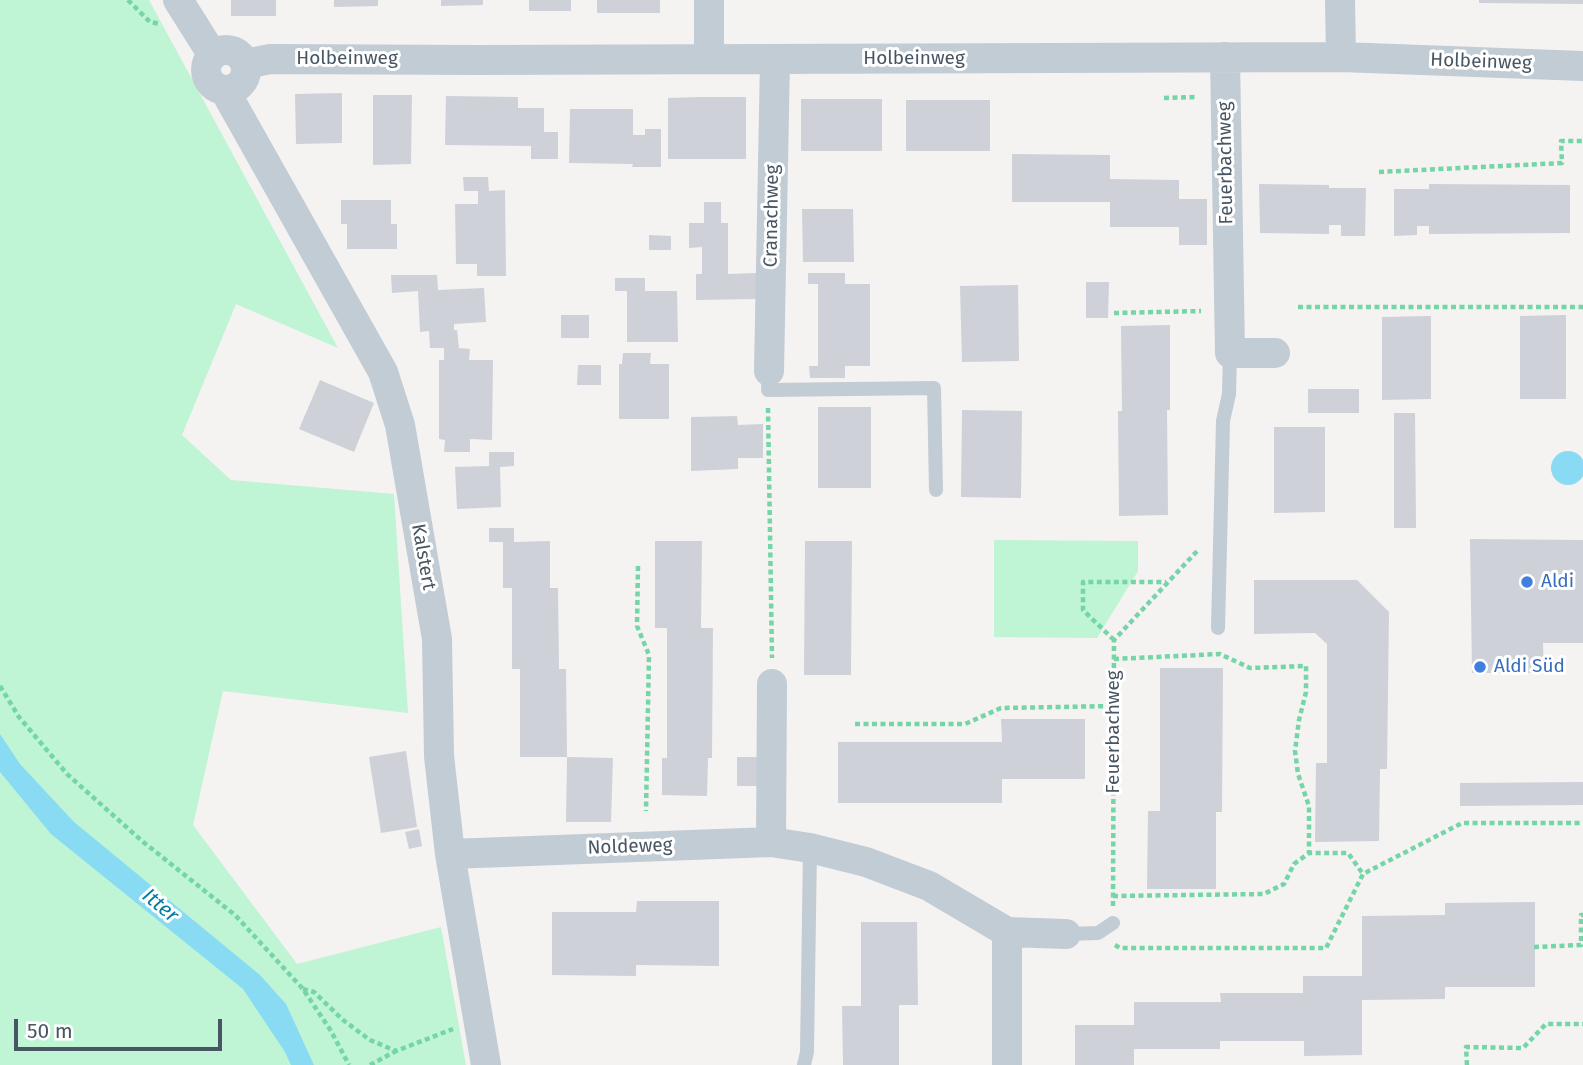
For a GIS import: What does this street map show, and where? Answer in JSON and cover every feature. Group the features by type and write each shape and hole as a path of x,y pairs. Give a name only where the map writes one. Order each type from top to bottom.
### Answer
{"street":[{"path":"709,0 709,59"},
{"path":"1340,0 1341,57"},
{"path":"173,13 212,54 225,49 238,53 246,64 246,77 237,88 225,91"},
{"name":"Kalstert","path":"212,54 206,65 206,77 213,87 225,91 383,372 400,425 437,639 439,757 450,855 486,1065"},
{"name":"Feuerbachweg","path":"1225,57 1230,353"},
{"name":"Holbeinweg","path":"246,64 270,59 1341,57 1583,66"},
{"name":"Cranachweg","path":"768,380 775,60"},
{"path":"1230,353 1275,353"},
{"path":"771,842 772,684"},
{"name":"Noldeweg","path":"450,855 771,842 810,848 866,862 929,886 1007,932 1066,933"},
{"path":"1007,932 1007,1065"}],"lane":[{"name":"Feuerbachweg","path":"1218,628 1223,421 1229,394 1230,353"},
{"path":"768,380 934,388 936,490"},
{"path":"804,1065 807,1052 810,848"},
{"path":"1066,933 1098,933 1113,923"}],"path":[{"path":"128,0 150,22 173,13"},
{"path":"1164,98 1202,97"},
{"path":"1379,172 1562,163 1561,141 1583,141"},
{"path":"1298,307 1583,307"},
{"path":"1114,313 1212,311"},
{"path":"768,380 772,684"},
{"path":"1166,582 1083,582 1083,610 1114,640 1166,582 1213,536 1219,535"},
{"name":"Noldeweg","path":"638,566 637,626 649,654 646,811"},
{"name":"Feuerbachweg","path":"1113,923 1114,640"},
{"path":"1114,659 1220,654 1250,668 1306,666 1306,692 1295,751 1298,774 1309,806 1309,853"},
{"path":"0,686 19,718 67,774 142,841 235,915 303,989 331,1031 349,1065"},
{"path":"856,724 965,724 1001,708 1114,706"},
{"path":"1110,941 1120,948 1326,948 1363,874 1462,823 1583,822"},
{"path":"1113,896 1264,894 1284,884 1294,864 1309,853 1348,853 1363,874"},
{"path":"1534,947 1582,945 1583,915"},
{"path":"303,989 314,992 343,1020 370,1040 396,1051"},
{"path":"1467,1065 1466,1047 1523,1048 1546,1024 1583,1024"},
{"path":"370,1065 396,1051 457,1028 478,1026"}],"green space":[{"path":"0,0 149,0 338,348 236,304 182,435 231,480 394,494 408,713 223,691 193,825 297,964 441,927 466,1065 0,1065"},
{"path":"994,540 1138,541 1138,571 1097,638 994,637"}],"water":[{"path":"1568,451 1580,456 1585,468 1580,480 1568,485 1556,480 1551,468 1556,456"},
{"name":"Itter","path":"0,734 20,764 74,822 260,975 286,1004 314,1065 291,1065 243,989 51,834 0,772"}],"building":[{"path":"231,0 276,0 276,16 231,16"},
{"path":"334,0 378,0 378,6 334,7"},
{"path":"441,0 483,0 483,5 441,6"},
{"path":"529,0 571,0 571,11 529,11"},
{"path":"597,0 660,0 660,13 597,13"},
{"path":"1479,0 1583,0 1583,4 1479,3"},
{"path":"342,93 342,143 296,144 295,94"},
{"path":"373,95 412,95 411,164 373,165"},
{"path":"446,96 518,97 518,108 544,108 544,132 558,132 558,159 531,159 531,146 445,145"},
{"path":"746,97 746,159 668,159 668,98"},
{"path":"801,99 882,99 882,151 801,151"},
{"path":"906,100 990,100 990,151 906,151"},
{"path":"570,109 633,109 633,135 645,135 645,129 661,129 661,167 569,163"},
{"path":"1012,154 1110,155 1110,179 1179,180 1179,199 1207,199 1207,245 1179,245 1179,227 1110,227 1110,202 1012,202"},
{"path":"463,177 488,177 489,191 505,190 506,276 477,276 477,264 456,264 455,204 478,204 478,191 464,191"},
{"path":"1259,184 1366,188 1365,236 1341,236 1341,225 1329,225 1329,234 1260,233"},
{"path":"1429,184 1570,185 1570,233 1429,234 1429,226 1417,226 1417,235 1394,236 1394,189 1429,189"},
{"path":"341,200 391,200 391,224 397,224 397,249 347,249 347,224 341,224"},
{"path":"704,202 721,202 721,223 728,223 728,274 756,273 757,299 696,300 696,274 702,274 702,247 689,248 689,223 704,223"},
{"path":"802,209 853,209 854,262 803,262"},
{"path":"649,235 671,236 671,250 649,250"},
{"path":"808,273 845,273 845,284 870,284 870,366 845,366 845,378 810,378 809,366 818,366 818,284 808,284"},
{"path":"391,275 437,275 438,290 484,288 486,322 454,324 459,348 470,349 469,360 493,360 492,440 470,439 470,452 444,452 445,440 439,439 439,360 444,360 444,348 430,348 429,331 420,332 418,291 392,293"},
{"path":"615,278 645,278 645,291 677,291 678,342 627,342 627,291 615,291"},
{"path":"1086,282 1109,282 1108,318 1086,318"},
{"path":"1018,285 1019,361 962,362 960,286"},
{"path":"561,315 589,315 589,338 561,338"},
{"path":"1566,315 1566,399 1520,399 1520,316"},
{"path":"1431,316 1431,399 1382,400 1382,317"},
{"path":"1170,325 1170,410 1167,410 1168,515 1119,516 1118,411 1122,411 1121,326"},
{"path":"623,353 651,353 650,364 669,364 669,419 619,419 619,364 622,364"},
{"path":"578,365 601,365 601,385 577,385"},
{"path":"320,380 374,403 354,452 299,429"},
{"path":"1308,389 1359,389 1359,413 1308,413"},
{"path":"818,407 871,407 871,488 818,488"},
{"path":"962,410 1022,411 1021,498 961,497"},
{"path":"1394,413 1415,413 1416,528 1394,528"},
{"path":"737,416 738,425 763,424 763,458 738,458 738,469 691,471 691,417"},
{"path":"1274,427 1325,427 1325,512 1274,513"},
{"path":"489,452 514,452 514,466 500,467 501,507 457,509 455,467 489,466"},
{"path":"489,528 514,528 514,542 550,541 550,588 558,588 559,669 566,669 567,757 520,757 520,669 512,669 512,588 503,588 503,542 489,542"},
{"name":"Aldi","path":"1470,539 1583,540 1583,643 1543,643 1544,673 1472,673"},
{"path":"655,541 702,541 701,628 713,628 712,758 708,758 707,796 662,795 662,758 667,758 667,628 655,628"},
{"path":"805,541 852,541 851,675 804,675"},
{"path":"1254,580 1357,580 1389,612 1387,769 1380,769 1379,841 1315,842 1316,763 1327,763 1327,644 1315,633 1254,634"},
{"path":"1160,668 1223,668 1222,812 1216,812 1216,889 1147,889 1148,811 1160,811"},
{"path":"1001,719 1085,719 1085,779 1002,779 1002,803 838,803 838,742 1002,742"},
{"path":"406,751 417,827 381,833 369,757"},
{"path":"567,757 613,758 611,822 566,822"},
{"path":"737,757 761,757 762,786 737,786"},
{"path":"1583,782 1583,805 1460,806 1460,783"},
{"path":"419,829 422,846 409,849 405,832"},
{"path":"637,901 719,901 719,966 636,965 636,976 552,975 552,912 636,912"},
{"path":"1535,902 1535,987 1445,987 1445,999 1362,1000 1362,1055 1304,1056 1304,1041 1220,1041 1220,1049 1134,1049 1134,1065 1075,1065 1075,1025 1134,1025 1134,1002 1221,1002 1220,993 1303,993 1303,976 1362,976 1362,916 1445,915 1445,903"},
{"path":"861,922 917,922 918,1005 899,1005 899,1065 843,1065 842,1006 861,1006"}],"place":[{"name":"Aldi","path":"1527,582"},
{"name":"Aldi Süd","path":"1480,667"}]}
